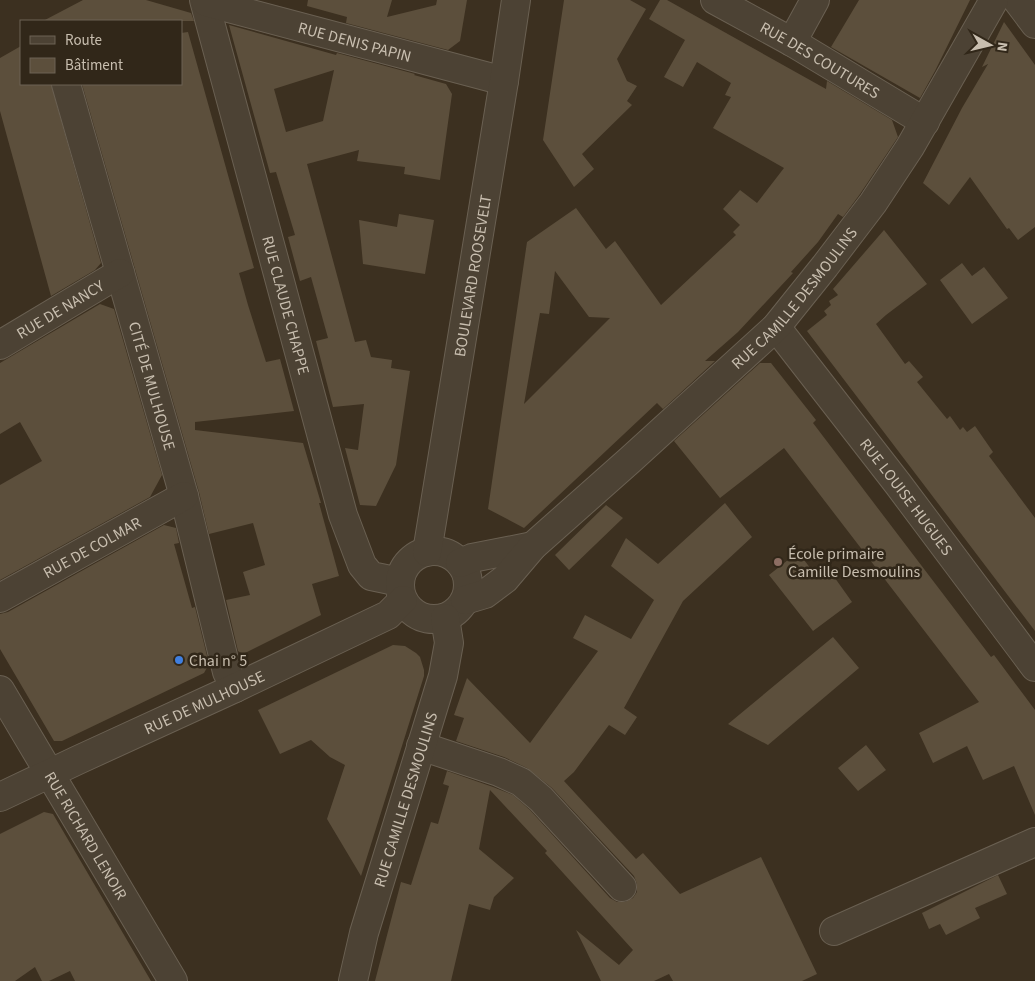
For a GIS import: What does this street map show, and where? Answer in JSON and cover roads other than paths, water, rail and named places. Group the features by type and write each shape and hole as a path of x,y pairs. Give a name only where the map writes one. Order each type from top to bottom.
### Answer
{"street":[{"name":"BOULEVARD ROOSEVELT","path":"427,552 516,0"},
{"name":"RUE DES COUTURES","path":"715,0 792,42 925,122"},
{"path":"792,42 815,0"},
{"name":"RUE CAMILLE DESMOULINS","path":"353,981 364,933 443,676 455,609 486,594 505,579 533,546 776,327 873,203 925,122 994,0"},
{"path":"1017,0 1035,24"},
{"name":"RUE DENIS PAPIN","path":"205,1 504,80"},
{"name":"RUE CLAUDE CHAPPE","path":"205,1 343,515 362,565 371,576 402,591"},
{"name":"CITÉ DE MULHOUSE","path":"66,85 184,496 227,672 235,688"},
{"name":"RUE DE NANCY","path":"0,345 120,273"},
{"name":"RUE LOUISE HUGUES","path":"776,327 898,484 1035,667"},
{"name":"RUE DE COLMAR","path":"0,598 184,496"},
{"path":"460,563 472,558 533,546"},
{"path":"427,552 446,553 454,557 460,563 468,581 468,591 455,609 435,619 421,616 408,608 402,591 403,571 417,555 427,552"},
{"name":"RUE DE MULHOUSE","path":"0,798 49,773 235,688 388,615 402,591"},
{"name":"RUE RICHARD LENOIR","path":"0,690 173,981"},
{"path":"421,746 499,772 521,782 541,799 622,887"},
{"path":"834,931 1035,842"}],"place":[{"name":"École primaire Camille Desmoulins","path":"778,562"},
{"name":"Chai n° 5","path":"179,660"}]}
